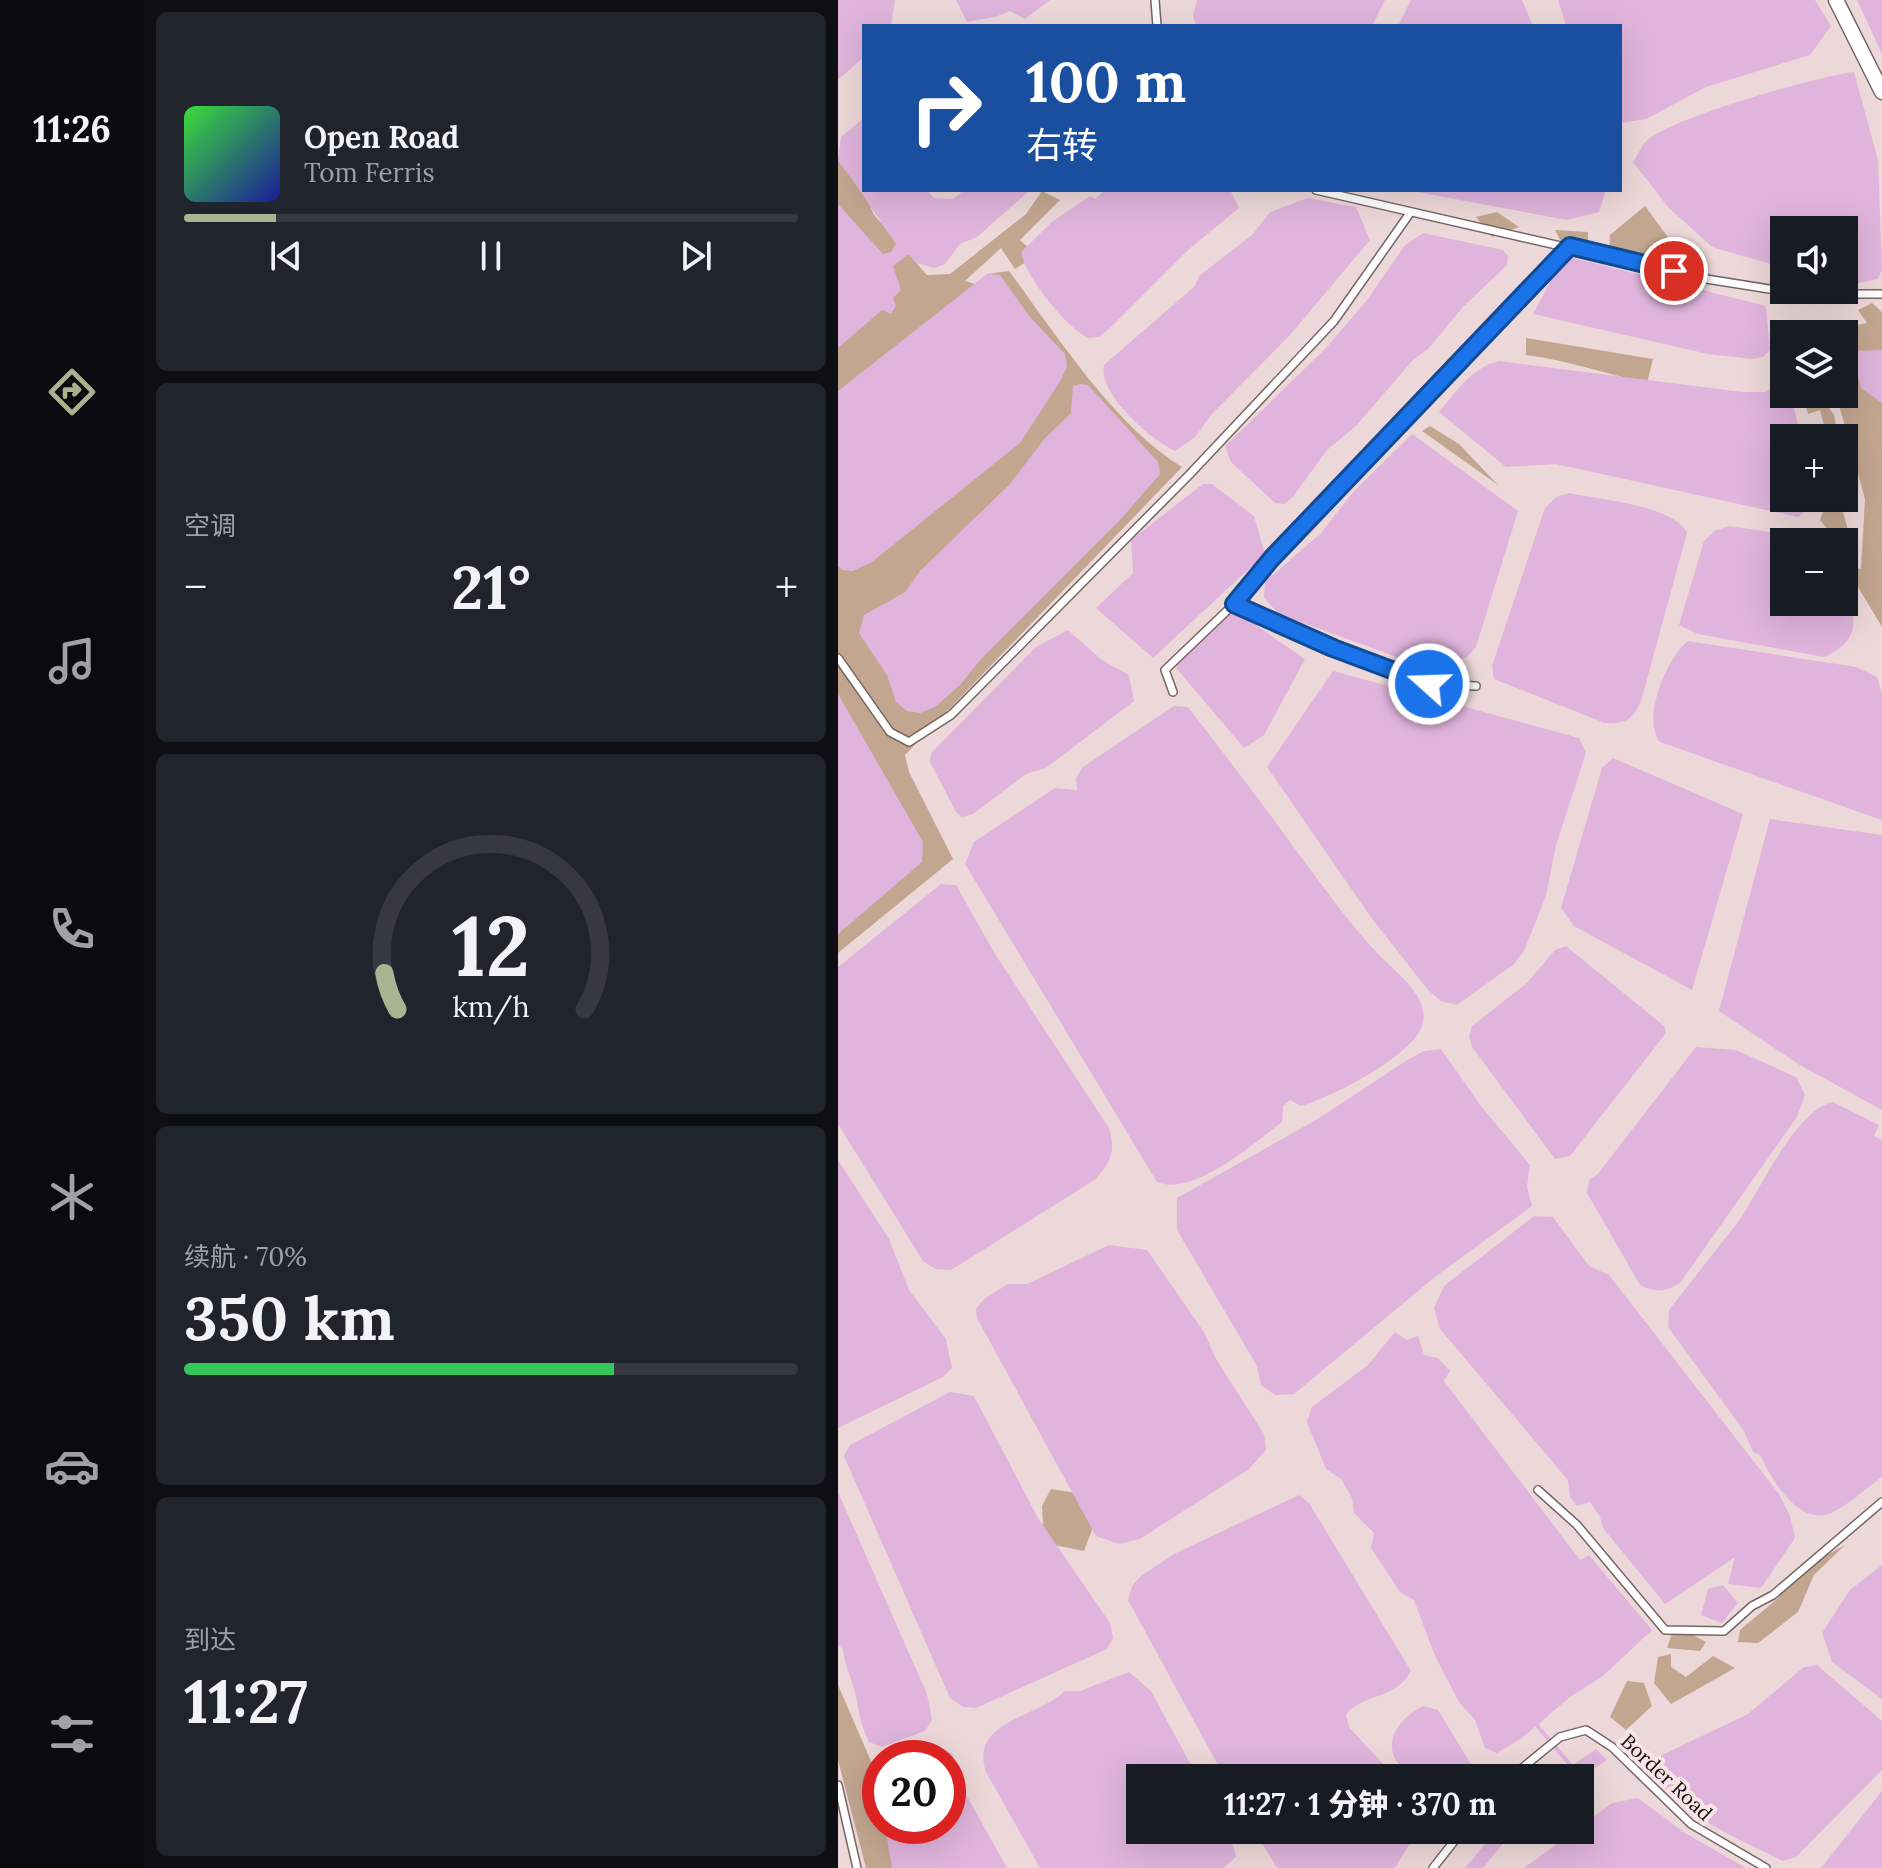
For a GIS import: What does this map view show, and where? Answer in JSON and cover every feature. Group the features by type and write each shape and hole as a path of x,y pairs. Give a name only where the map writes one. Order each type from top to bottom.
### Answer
{"street":[{"path":"1836,0 1882,92"}],"lane":[{"path":"1155,0 1157,24"},
{"path":"1324,192 1700,278 1801,294 1882,294"},
{"path":"838,658 890,732 909,742 951,715 1189,475 1334,321 1410,213"},
{"path":"1173,692 1165,670 1234,604 1272,558 1570,246"},
{"path":"1234,604 1333,648 1429,684 1476,686"},
{"path":"1538,1490 1577,1525 1665,1630 1724,1631 1882,1502"},
{"name":"Border Road","path":"1527,1764 1560,1737 1586,1730 1612,1747 1691,1824 1766,1868"},
{"path":"838,1785 857,1868"},
{"path":"1433,1868 1452,1844"}],"shaded area":[{"path":"838,0 895,0 891,24 862,24 862,59 838,80"},
{"path":"956,0 1050,0 1025,19 1010,11 967,22"},
{"path":"1197,0 1385,0 1373,24 1195,24 1193,15"},
{"path":"1411,0 1522,0 1532,24 1399,24"},
{"path":"1558,0 1815,0 1831,26 1810,55 1706,87 1646,119 1622,123 1622,24 1565,24"},
{"path":"1857,0 1882,0 1882,54"},
{"path":"1854,72 1878,160 1882,269 1878,279 1858,283 1858,216 1770,216 1770,264 1712,247 1668,207 1633,162 1646,141 1684,121"},
{"path":"862,120 862,192 929,192 934,198 953,199 962,192 1028,192 977,237 960,244 945,264 934,268 916,263 909,254 893,266 901,290 893,298 896,306 891,314 882,310 838,348 838,204 883,254 891,252 896,244 838,161 841,137"},
{"path":"838,157 865,194 874,215 927,275 950,274 1026,214 1041,192 1060,200 1020,240 1037,255 1015,269 1001,248 965,281 975,284 987,274 1009,271 1110,404 1157,450 1182,467 905,755 909,772 953,859 838,953"},
{"path":"1103,192 1231,192 1239,208 1188,250 1110,328 1099,337 1089,338 1048,301 1030,274 1021,252 1053,221 1090,196 1095,199"},
{"path":"1417,192 1605,192 1599,212 1567,220"},
{"path":"1308,198 1356,207 1370,240 1290,335 1211,415 1195,437 1175,451 1153,437 1117,402 1104,377 1104,365 1195,286 1199,276 1252,235 1270,212"},
{"path":"1645,206 1673,244 1679,265 1609,251 1610,235"},
{"path":"1497,212 1519,227 1492,237 1476,217"},
{"path":"1555,230 1588,232 1588,255 1567,253"},
{"path":"1423,233 1503,250 1508,256 1507,265 1463,307 1428,349 1413,360 1356,426 1327,450 1292,498 1284,504 1275,503 1231,462 1225,446 1326,348 1367,300 1405,245"},
{"path":"1573,258 1766,306 1770,350 1763,357 1753,359 1708,354 1533,314 1561,262"},
{"path":"987,274 1000,275 1030,317 1065,354 1067,366 1061,380 1020,443 872,562 853,571 842,570 838,566 838,391"},
{"path":"1872,303 1882,312 1882,627 1858,587 1865,499 1858,474 1858,424 1844,424 1840,408 1858,408 1858,325 1867,323 1858,310"},
{"path":"1526,338 1653,359 1647,383 1526,355"},
{"path":"1882,350 1882,403 1861,388 1858,351"},
{"path":"1499,361 1742,392 1766,392 1770,389 1770,408 1794,408 1798,424 1770,424 1770,511 1556,464 1506,467 1439,412 1473,374"},
{"path":"1088,385 1158,462 1160,474 1121,519 981,659 960,685 935,707 920,713 907,711 896,702 887,675 859,633 864,615 905,592 920,571 1010,484 1045,438 1071,413 1073,386"},
{"path":"1806,408 1829,408 1836,424 1824,424 1820,410 1808,414"},
{"path":"1430,426 1459,444 1498,485 1422,431"},
{"path":"1412,434 1518,511 1476,647 1467,657 1458,660 1453,671 1435,671 1279,614 1264,598 1265,582 1321,533 1354,491"},
{"path":"1203,484 1212,484 1254,516 1265,554 1153,658 1096,608 1133,573 1131,540"},
{"path":"1569,493 1652,510 1668,516 1687,533 1641,701 1628,720 1618,723 1605,723 1494,679 1492,666 1545,508 1556,497"},
{"path":"1775,512 1805,512 1798,517"},
{"path":"1823,512 1843,512 1847,528 1827,528 1820,520"},
{"path":"1729,526 1770,532 1770,616 1853,616 1851,635 1845,643 1824,657 1698,634 1679,625 1704,541 1714,531"},
{"path":"1224,613 1244,617 1305,659 1264,735 1244,748 1177,669 1176,656 1211,618"},
{"path":"1068,630 1102,660 1129,675 1134,701 1046,768 1026,774 973,814 962,817 956,812 930,762 931,753 1036,647"},
{"path":"1688,641 1856,667 1877,677 1882,694 1882,820 1660,742 1653,719 1659,689 1672,660"},
{"path":"1333,671 1579,738 1586,753 1556,845 1546,896 1524,951 1514,964 1457,1005 1441,1001 1428,990 1370,916 1267,767"},
{"path":"838,694 923,842 922,862 838,934"},
{"path":"1174,706 1188,707 1348,920 1410,986 1421,1003 1423,1022 1418,1034 1390,1061 1314,1101 1301,1106 1290,1100 1283,1106 1282,1122 1239,1155 1205,1175 1172,1185 1157,1182 965,864 974,842 1055,788 1077,790 1076,778 1083,767"},
{"path":"1613,758 1743,814 1692,990 1574,926 1561,908 1602,768"},
{"path":"1770,819 1882,835 1882,1110 1798,1064 1719,1011"},
{"path":"941,884 956,885 995,954 1109,1128 1112,1144 1109,1161 1096,1179 951,1270 935,1269 923,1261 838,1124 838,967"},
{"path":"1566,946 1664,1026 1666,1033 1570,1156 1555,1159 1472,1047 1469,1037 1472,1026 1527,983 1555,950"},
{"path":"1696,1047 1736,1050 1796,1077 1805,1095 1797,1117 1680,1283 1665,1290 1656,1290 1640,1285 1587,1193 1589,1180 1597,1175"},
{"path":"1441,1049 1481,1106 1530,1165 1527,1187 1532,1206 1435,1277 1294,1394 1275,1395 1261,1385 1257,1366 1177,1230 1177,1198 1316,1120 1409,1059 1424,1051"},
{"path":"1833,1102 1879,1125 1874,1136 1882,1140 1882,1477 1838,1510 1819,1515 1808,1513 1787,1498 1760,1455 1753,1452 1744,1431 1668,1327 1669,1310 1741,1218 1794,1133 1820,1107"},
{"path":"838,1160 889,1239 909,1290 946,1339 952,1368 943,1377 838,1428"},
{"path":"1534,1216 1553,1217 1589,1266 1609,1275 1779,1494 1790,1516 1795,1538 1761,1588 1728,1584 1735,1557 1665,1604 1603,1528 1590,1502 1577,1506 1570,1497 1568,1480 1440,1329 1434,1308 1444,1286"},
{"path":"1109,1245 1147,1250 1204,1332 1216,1359 1264,1434 1266,1450 1249,1469 1140,1539 1119,1544 1096,1536 977,1318 976,1309 984,1299 1008,1284 1027,1284"},
{"path":"1395,1332 1407,1340 1418,1336 1424,1355 1438,1358 1450,1371 1444,1381 1580,1560 1589,1555 1652,1630 1603,1676 1570,1697 1522,1738 1497,1753 1485,1748 1475,1720 1459,1702 1435,1656 1414,1600 1400,1592 1371,1548 1374,1533 1354,1513 1352,1498 1341,1479 1326,1469 1307,1422 1312,1407 1368,1365"},
{"path":"950,1392 974,1396 1038,1518 1110,1623 1113,1638 1107,1649 976,1708 963,1707 950,1698 844,1456 850,1445"},
{"path":"1051,1489 1082,1494 1098,1514 1084,1551 1044,1543 1042,1506"},
{"path":"838,1492 927,1694 932,1720 925,1731 901,1740 868,1740 843,1649 838,1645"},
{"path":"1299,1495 1309,1503 1411,1671 1398,1687 1362,1702 1346,1714 1349,1727 1383,1764 1217,1764 1128,1600 1132,1586 1142,1575 1176,1553"},
{"path":"1845,1545 1814,1575 1798,1612 1758,1643 1738,1642 1740,1630 1777,1599 1797,1571"},
{"path":"1882,1565 1882,1699 1832,1662 1822,1633 1850,1590"},
{"path":"1723,1585 1738,1603 1722,1623 1701,1615 1708,1589"},
{"path":"1675,1625 1706,1642 1700,1651 1667,1648"},
{"path":"1671,1654 1671,1667 1686,1677 1713,1656 1735,1668 1671,1704 1654,1683 1658,1657"},
{"path":"1817,1665 1882,1721 1882,1770 1796,1857 1783,1861 1725,1832 1684,1805 1669,1790 1660,1774 1660,1756 1748,1714 1804,1667"},
{"path":"1129,1672 1151,1691 1190,1764 1126,1764 1126,1844 1233,1844 1236,1857 1223,1868 1040,1868 986,1772 983,1755 987,1742 1009,1722 1065,1691 1080,1691"},
{"path":"1627,1681 1644,1683 1652,1706 1626,1730 1610,1717"},
{"path":"838,1685 862,1740 862,1844 897,1844 902,1868 866,1868 838,1760"},
{"path":"1423,1706 1438,1710 1471,1764 1398,1764 1393,1754 1393,1738 1399,1725"},
{"path":"1596,1749 1607,1760 1594,1769 1594,1764 1574,1764"},
{"path":"1882,1791 1882,1868 1821,1868"},
{"path":"966,1794 1007,1868 892,1868 888,1844 966,1844"},
{"path":"1638,1798 1685,1833 1746,1868 1524,1868 1556,1844 1594,1844 1594,1816 1612,1803"},
{"path":"1262,1844 1410,1844 1395,1868 1277,1868"},
{"path":"1485,1844 1503,1844 1483,1868 1465,1868"}],"waterway":[{"path":"1534,1722 1569,1764"}],"route":[{"path":"1429,684 1333,648 1234,604 1272,558 1570,246 1674,271"}]}
